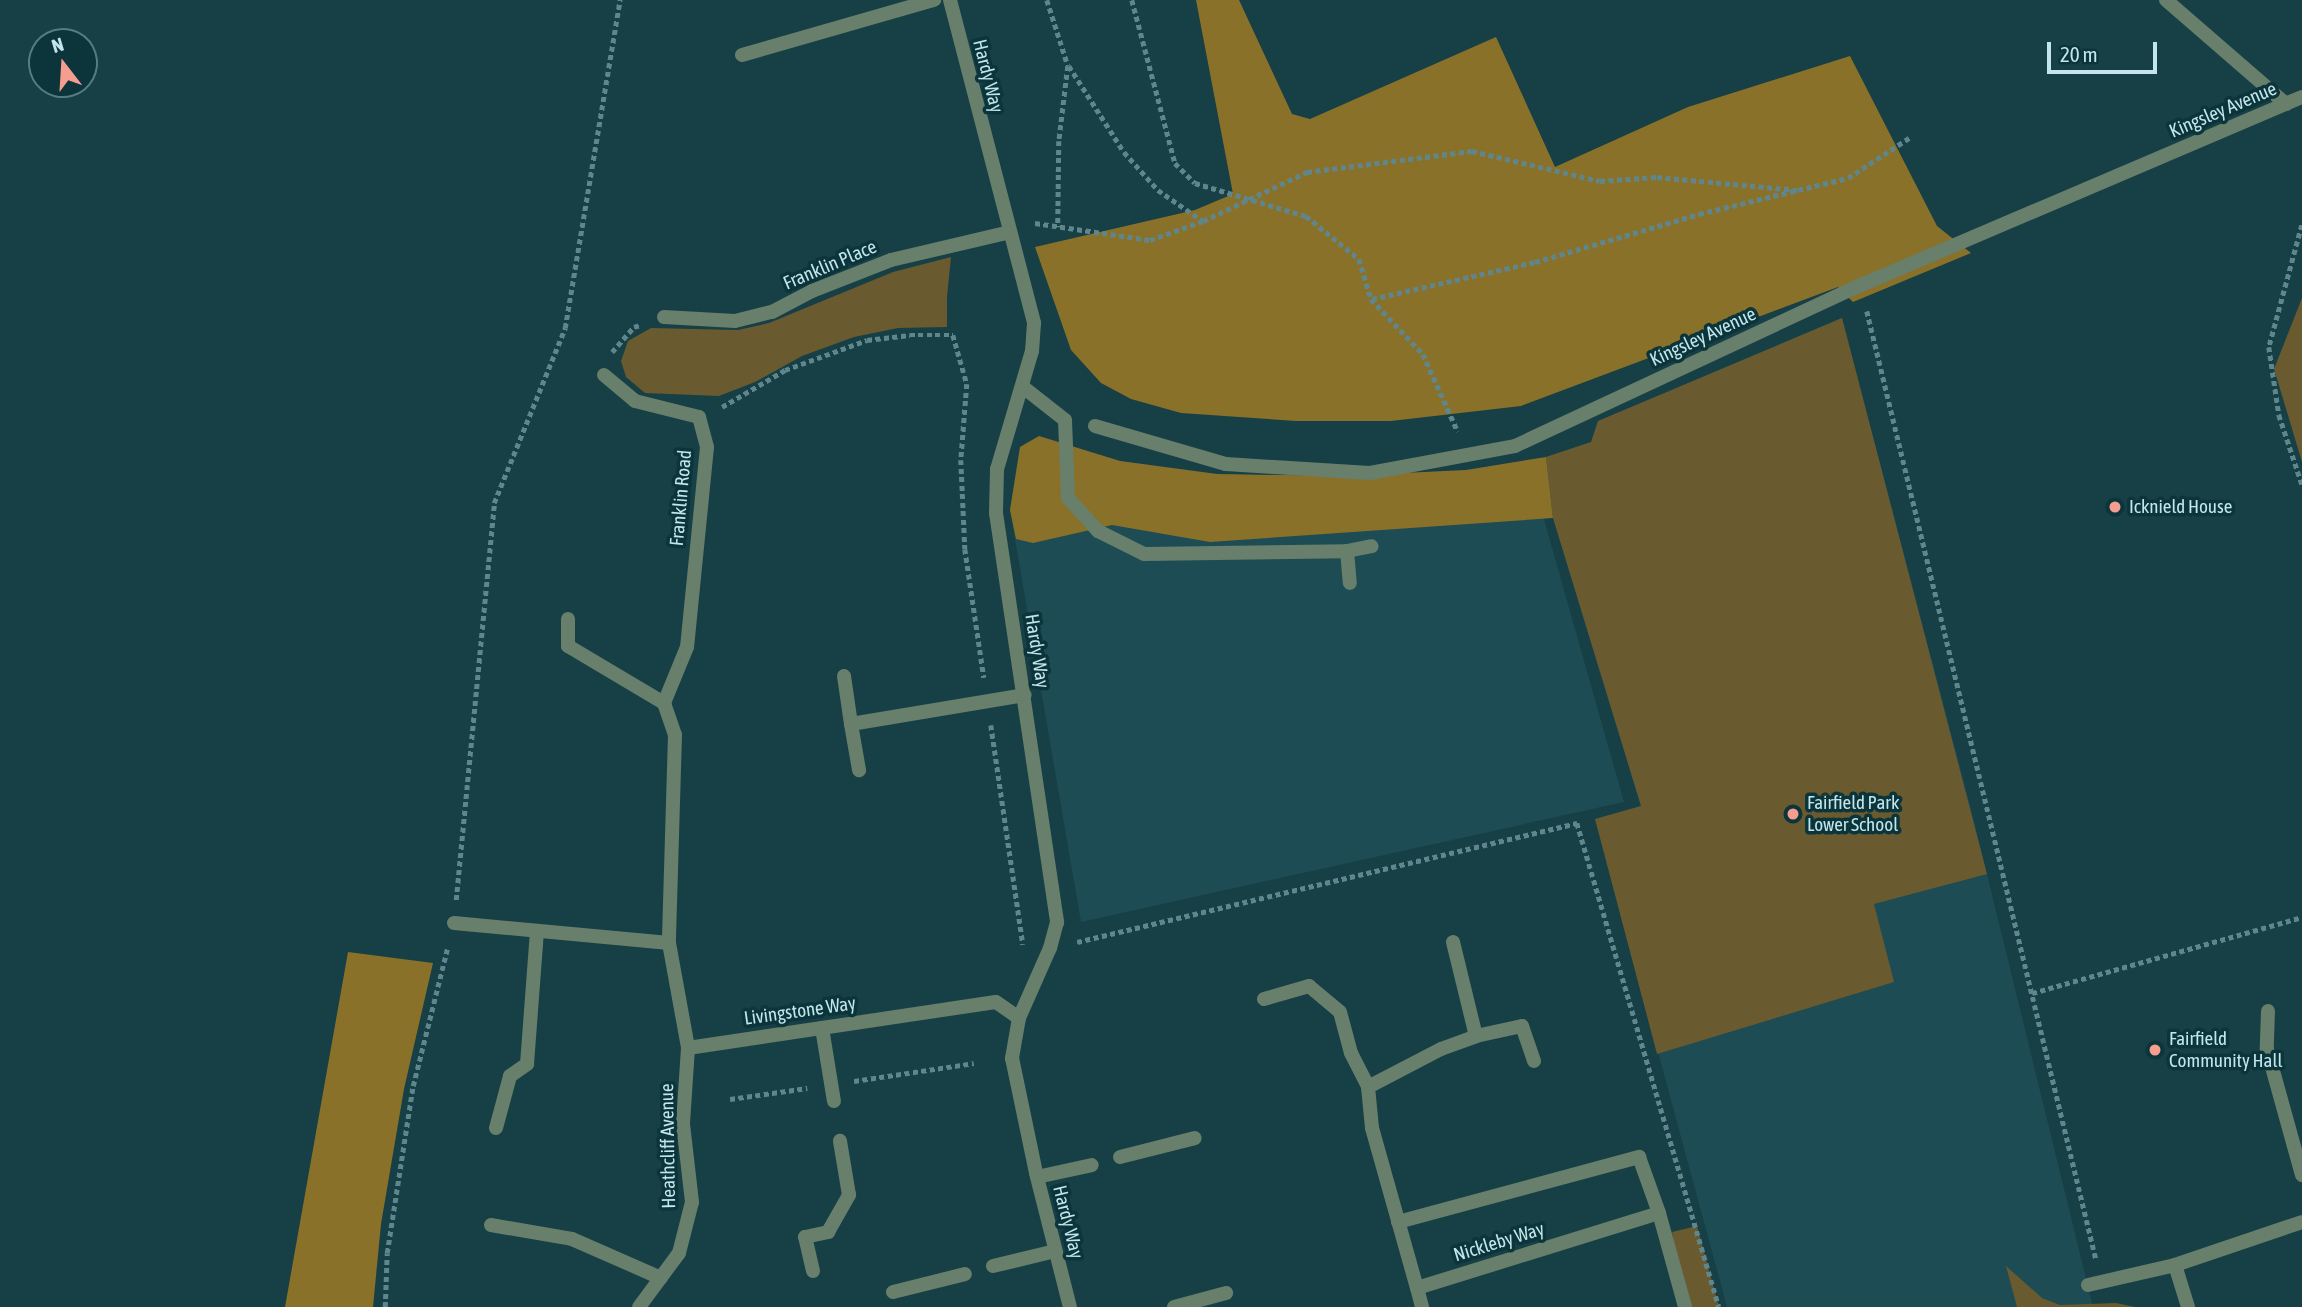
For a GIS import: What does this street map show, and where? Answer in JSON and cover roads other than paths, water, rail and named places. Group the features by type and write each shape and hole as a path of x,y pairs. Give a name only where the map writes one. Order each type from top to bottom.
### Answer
{"street":[{"path":"742,55 934,0"},
{"name":"Hardy Way","path":"950,0 1034,323 1032,351 998,469 996,513 1056,898 1057,922 1050,948 1019,1018 1012,1058 1037,1177 1070,1307"},
{"path":"2166,0 2286,104"},
{"name":"Kingsley Avenue","path":"1095,426 1227,464 1370,473 1515,446 1861,285 2302,97"},
{"name":"Franklin Place","path":"664,317 735,321 772,312 812,291 891,260 1008,225"},
{"name":"Franklin Road","path":"604,375 635,401 699,417 707,447 687,647 664,703"},
{"path":"1023,387 1065,420 1068,498 1098,531 1144,554 1347,551 1373,546"},
{"path":"1347,551 1350,583"},
{"path":"568,619 568,646 664,703 675,734 669,943 688,1048"},
{"path":"844,676 859,770"},
{"path":"851,724 1025,695"},
{"path":"454,923 669,943"},
{"path":"496,1128 510,1076 527,1064 537,931"},
{"path":"1453,942 1476,1036"},
{"path":"1264,999 1309,986 1340,1012 1351,1053 1368,1087 1372,1128 1422,1307"},
{"name":"Livingstone Way","path":"688,1048 996,1002 1019,1018"},
{"path":"2268,1011 2267,1049 2302,1175"},
{"path":"1368,1087 1441,1049 1476,1036 1522,1026 1534,1060"},
{"path":"822,1028 834,1101"},
{"name":"Heathcliff Avenue","path":"639,1307 680,1253 692,1202 683,1124 688,1048"},
{"path":"1120,1157 1195,1138"},
{"path":"813,1271 805,1237 828,1232 849,1195 839,1141"},
{"path":"1398,1222 1639,1157 1659,1213 1685,1307"},
{"path":"1037,1177 1092,1165"},
{"name":"Nickleby Way","path":"1417,1288 1659,1213"},
{"path":"2094,1283 2175,1265 2302,1223"},
{"path":"491,1225 572,1239 661,1278"},
{"path":"993,1266 1055,1251"},
{"path":"2175,1265 2188,1307"},
{"path":"893,1292 965,1274"},
{"path":"1174,1307 1226,1293"}],"place":[{"name":"Icknield House","path":"2115,507"},
{"name":"Fairfield Park Lower School","path":"1793,814"},
{"name":"Fairfield Community Hall","path":"2155,1050"}]}
